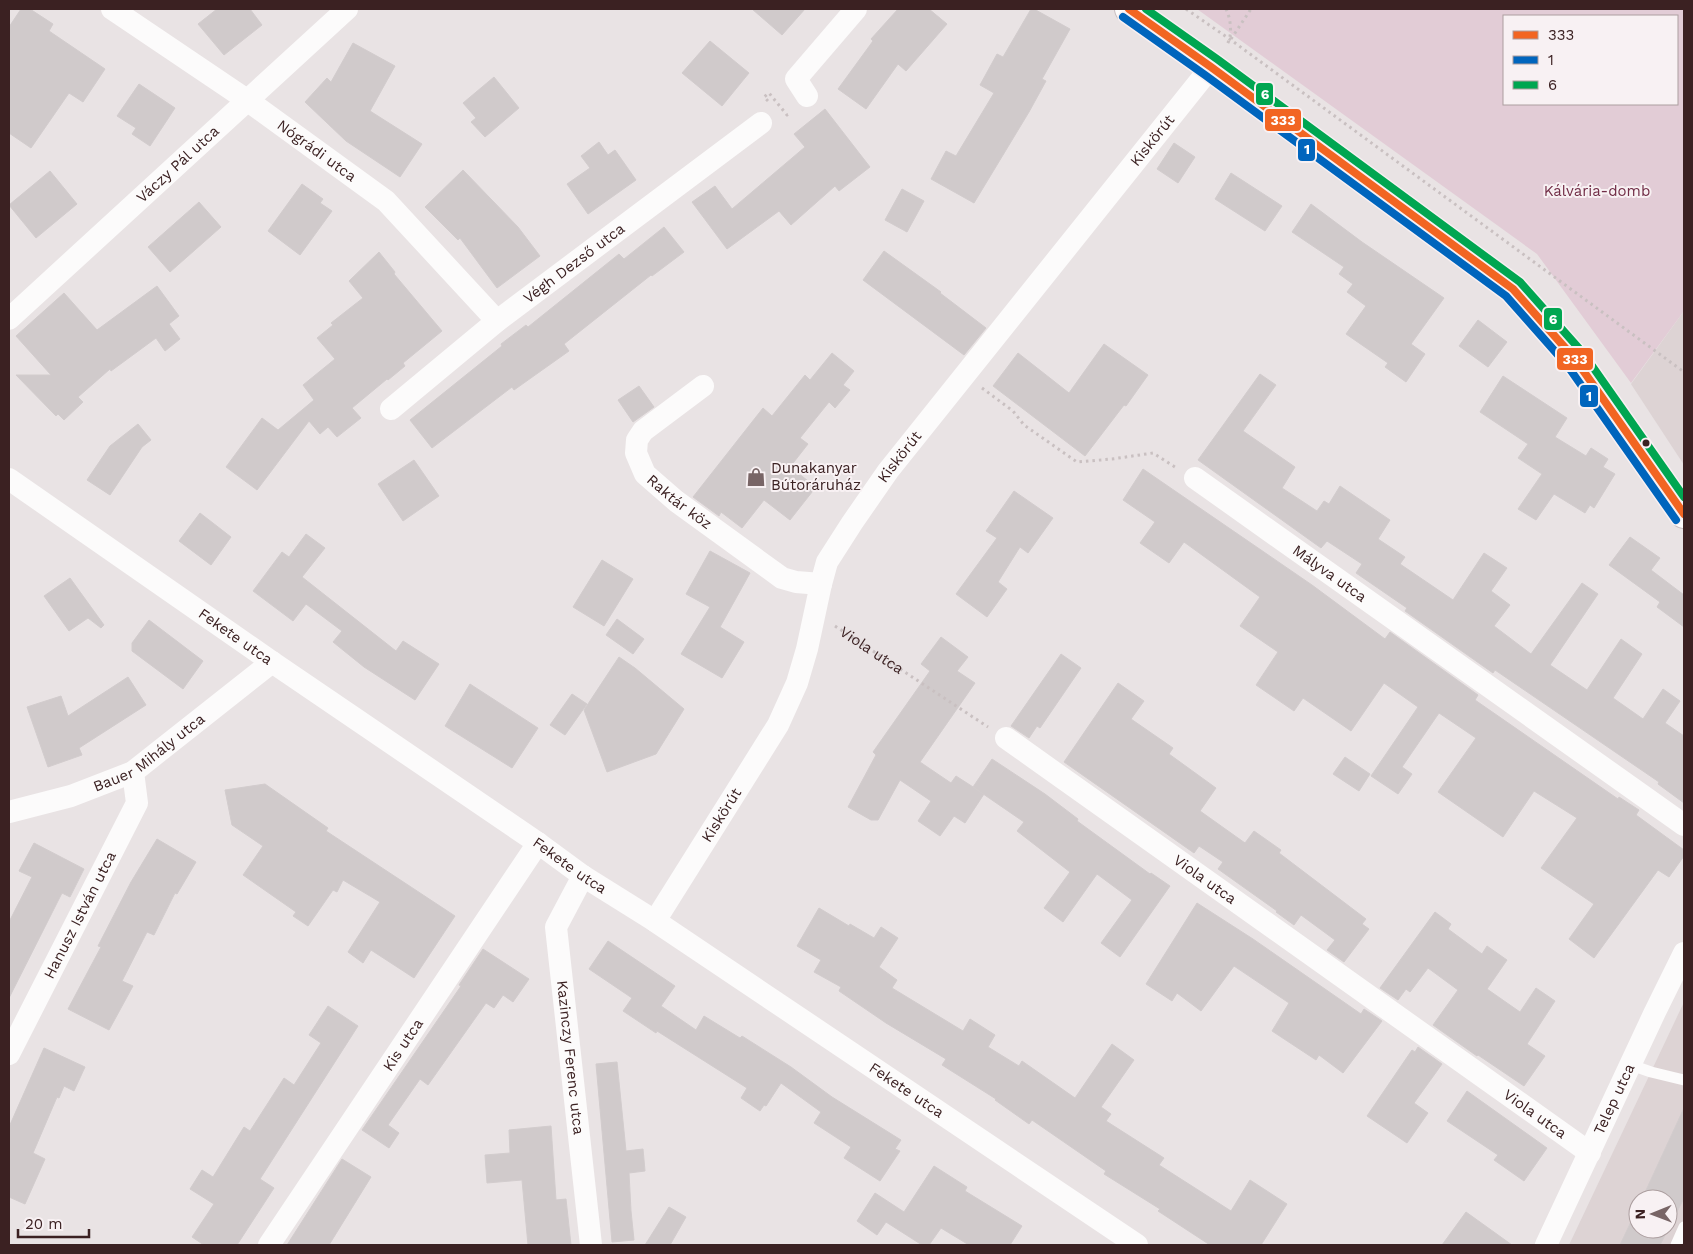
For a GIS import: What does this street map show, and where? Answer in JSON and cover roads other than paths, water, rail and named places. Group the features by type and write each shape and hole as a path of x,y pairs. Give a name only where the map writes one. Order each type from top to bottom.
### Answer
{"street":[{"name":"Nógrádi utca","path":"112,9 247,100 386,201 497,321"},
{"name":"Váczy Pál utca","path":"9,319 347,9"},
{"path":"807,96 796,79 856,9"},
{"path":"1129,9 1513,289 1575,359 1684,514"},
{"name":"Kiskörút","path":"655,921 778,725 797,683 807,649 827,562 852,522 888,471 1211,67"},
{"name":"Végh Dezső utca","path":"392,409 497,321 761,123"},
{"name":"Raktár köz","path":"703,386 643,430 637,440 636,453 645,474 676,501 782,578 796,582 821,584"},
{"name":"Fekete utca","path":"9,478 583,876 655,921 1137,1245"},
{"name":"Mályva utca","path":"1195,478 1684,824"},
{"name":"Bauer Mihály utca","path":"9,812 71,796 133,772 272,662"},
{"name":"Viola utca","path":"1006,738 1590,1153"},
{"name":"Hanusz István utca","path":"9,1054 136,803 133,772"},
{"name":"Kis utca","path":"269,1245 538,843"},
{"name":"Kazinczy Ferenc utca","path":"583,876 556,927 592,1245"},
{"name":"Telep utca","path":"1546,1245 1684,953"}],"lane":[{"path":"1631,1065 1684,1080"},
{"path":"1676,1245 1684,1227"}],"place":[{"name":"Dunakanyar Bútoráruház","path":"756,477"}],"park label":[{"name":"Kálvária-domb","path":"1597,191"}]}
